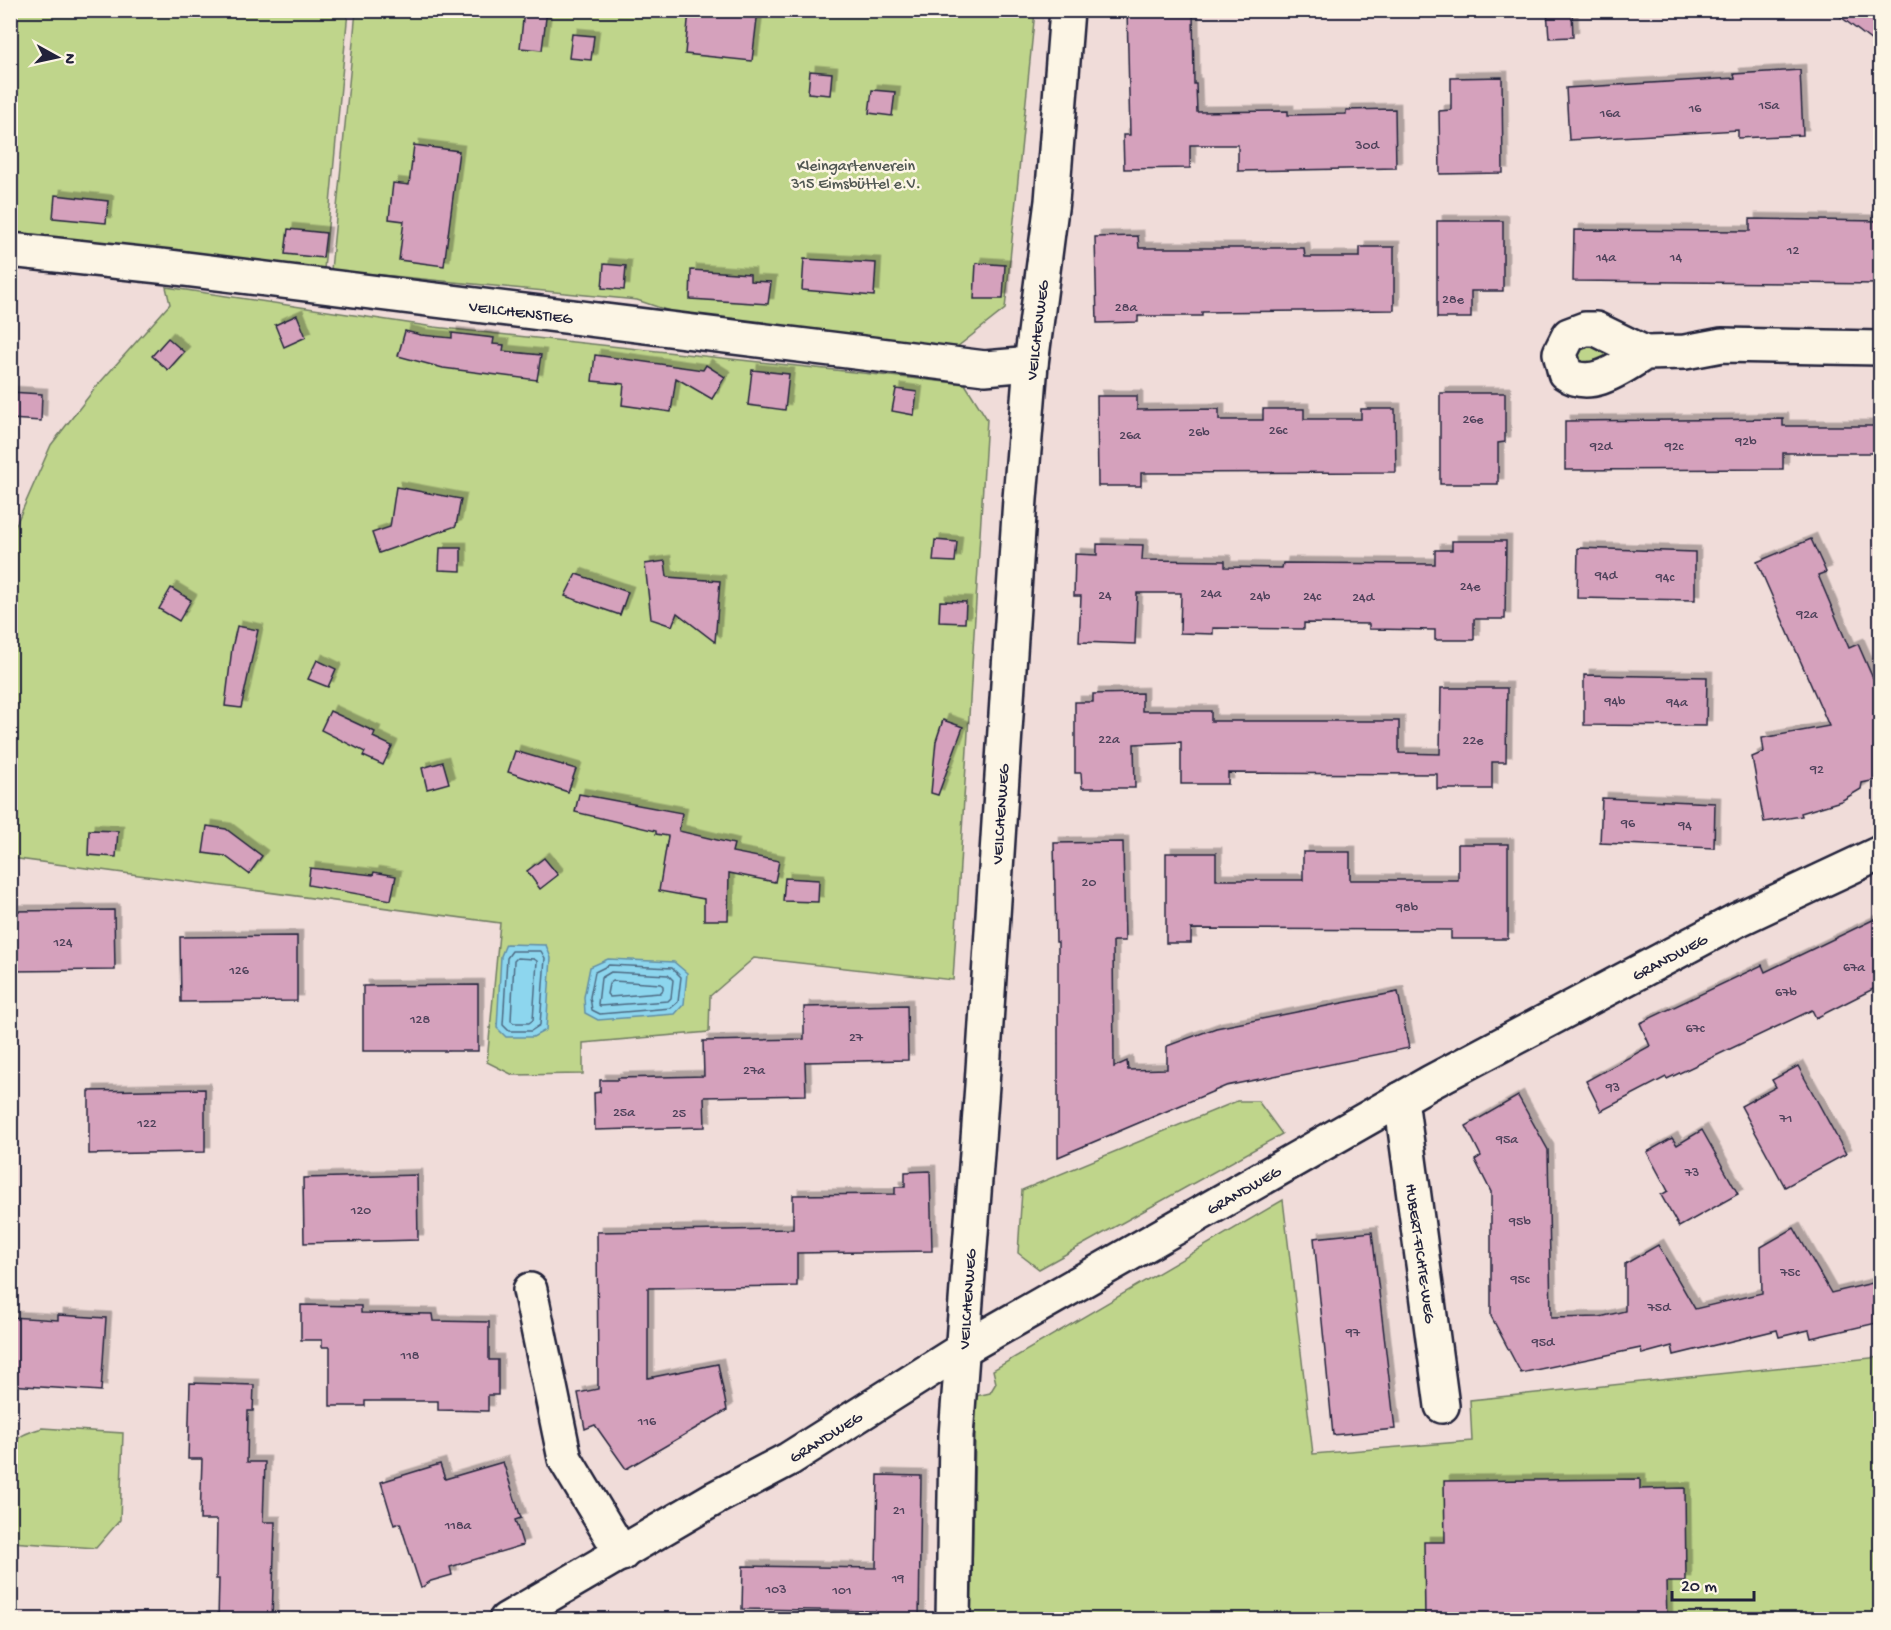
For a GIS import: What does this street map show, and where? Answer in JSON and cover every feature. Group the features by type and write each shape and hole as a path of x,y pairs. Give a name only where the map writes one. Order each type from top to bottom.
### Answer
{"street":[{"name":"VEILCHENWEG","path":"953,1620 956,1436 1020,499 1031,364 1052,201 1067,10"},
{"name":"VEILCHENSTIEG","path":"10,250 169,267 985,368 1031,364"},
{"path":"1645,353 1685,352 1722,345 1881,348"},
{"name":"GRANDWEG","path":"506,1620 715,1498 789,1459 963,1349 1401,1099 1737,920 1881,853"},
{"name":"HUBERT-FICHTE-WEG","path":"1401,1099 1442,1406"},
{"path":"530,1290 565,1459 622,1554"}],"green space":[{"path":"11,11 348,11 323,280 11,236"},
{"name":"Kleingartenverein 315 Eimsbüttel e.V.","path":"356,11 1035,11 1005,309 957,347 684,316 637,300 331,270"},
{"path":"166,287 434,327 965,384 987,419 953,980 754,958 710,996 709,1032 583,1043 583,1074 513,1075 487,1062 500,923 11,858 11,536 51,445 96,387 170,304"},
{"path":"1581,340 1623,352 1592,364 1582,363 1577,352"},
{"path":"1237,1101 1258,1101 1282,1134 1039,1269 1018,1253 1022,1190"},
{"path":"1283,1200 1313,1454 1472,1441 1470,1400 1880,1357 1880,1619 971,1620 976,1396 990,1393 996,1383 993,1370"},
{"path":"42,1428 123,1433 120,1520 96,1548 11,1542 11,1448 20,1437"}],"water":[{"path":"506,944 546,945 551,958 546,1030 533,1037 506,1037 497,1028 501,956"},
{"path":"608,959 674,962 687,973 684,1004 675,1014 598,1020 585,1013 584,997 590,967"}],"building":[{"path":"524,10 547,10 542,50 520,48"},
{"path":"689,10 758,10 752,61 685,54"},
{"path":"1127,10 1193,10 1194,84 1196,84 1197,112 1288,111 1288,115 1346,114 1346,110 1395,109 1396,168 1238,171 1238,145 1190,145 1190,168 1124,169 1123,135 1130,135"},
{"path":"1547,10 1572,10 1573,37 1549,38"},
{"path":"1832,10 1881,10 1881,48"},
{"path":"572,34 594,36 591,60 569,58"},
{"path":"1800,70 1803,135 1738,138 1738,130 1569,140 1566,88 1735,78 1734,74"},
{"path":"810,71 832,73 830,95 808,93"},
{"path":"1502,77 1503,173 1440,174 1439,111 1451,110 1451,78"},
{"path":"872,90 895,92 892,116 869,113"},
{"path":"414,145 459,151 444,266 399,260 404,221 389,219 393,183 409,185"},
{"path":"55,195 108,201 106,223 53,218"},
{"path":"1750,219 1881,221 1881,284 1573,281 1574,230 1750,231"},
{"path":"1437,221 1503,221 1503,291 1471,291 1471,318 1437,318"},
{"path":"288,229 326,233 323,258 285,254"},
{"path":"1138,236 1139,248 1304,248 1305,257 1360,257 1360,247 1394,247 1394,310 1202,312 1202,316 1138,316 1138,322 1097,323 1095,237"},
{"path":"804,259 876,263 874,296 802,290"},
{"path":"976,263 1005,265 1003,299 974,299"},
{"path":"604,264 626,266 624,290 602,288"},
{"path":"691,270 750,274 750,281 771,282 768,304 690,299"},
{"path":"297,315 306,337 284,347 275,325"},
{"path":"405,331 452,338 452,333 494,338 493,344 504,345 503,351 541,355 537,380 443,368 398,356"},
{"path":"168,338 184,352 168,370 152,356"},
{"path":"595,355 703,370 706,365 725,377 712,399 676,378 671,412 622,405 624,384 592,381"},
{"path":"752,370 789,374 785,410 748,405"},
{"path":"896,389 917,392 914,415 892,411"},
{"path":"10,392 42,394 41,421 10,419"},
{"path":"1440,393 1505,393 1505,442 1498,443 1498,484 1440,484"},
{"path":"1097,396 1137,396 1137,410 1219,409 1219,420 1263,420 1263,409 1304,409 1304,419 1361,419 1361,409 1395,409 1396,472 1141,473 1141,486 1098,486"},
{"path":"1783,419 1783,426 1875,426 1874,453 1783,453 1783,469 1565,470 1565,421"},
{"path":"396,487 461,499 456,526 379,553 372,533 390,527"},
{"path":"1811,539 1826,572 1818,575 1849,648 1858,644 1881,697 1881,779 1862,783 1861,789 1841,801 1801,813 1802,816 1764,822 1752,757 1764,752 1762,738 1829,726 1757,562"},
{"path":"935,540 957,542 955,562 933,561"},
{"path":"1452,541 1506,541 1505,619 1474,619 1474,640 1435,640 1435,630 1369,629 1369,624 1304,623 1304,629 1213,628 1213,634 1180,633 1181,593 1137,593 1135,644 1079,642 1081,596 1074,596 1075,554 1097,555 1097,544 1143,545 1142,560 1225,561 1225,567 1282,568 1283,563 1435,564 1435,550 1452,550"},
{"path":"440,548 461,548 461,571 439,570"},
{"path":"1578,548 1695,552 1695,600 1577,598"},
{"path":"665,561 667,577 720,581 715,642 677,613 672,626 651,619 645,564"},
{"path":"576,574 628,592 620,615 565,596"},
{"path":"171,588 191,600 179,621 159,609"},
{"path":"940,601 966,602 965,623 939,622"},
{"path":"237,626 258,630 241,708 225,706"},
{"path":"317,660 336,669 328,687 308,679"},
{"path":"1584,675 1707,677 1706,726 1584,725"},
{"path":"1441,688 1507,688 1506,762 1492,762 1492,789 1437,789 1437,774 1228,773 1228,784 1181,784 1181,742 1134,744 1135,788 1082,788 1081,773 1075,773 1075,702 1093,702 1093,694 1142,693 1142,711 1211,711 1211,721 1399,721 1399,753 1440,754"},
{"path":"330,711 375,732 373,737 392,746 383,765 363,756 365,752 321,730"},
{"path":"943,720 963,727 938,795 931,793 936,741"},
{"path":"515,751 576,769 568,792 508,772"},
{"path":"443,762 449,783 427,789 422,768"},
{"path":"579,794 682,813 679,831 734,844 732,852 779,861 775,882 729,873 728,920 704,920 704,899 659,891 668,836 656,834 656,831 575,812"},
{"path":"1602,798 1715,803 1714,848 1600,843"},
{"path":"207,826 226,829 262,856 249,874 225,856 203,853"},
{"path":"89,830 118,831 116,857 88,855"},
{"path":"1123,842 1125,941 1113,941 1114,1067 1127,1061 1128,1070 1167,1069 1167,1046 1216,1028 1398,992 1409,1048 1226,1086 1058,1157 1058,942 1056,942 1054,843"},
{"path":"1458,844 1508,844 1508,939 1451,939 1451,930 1191,929 1191,943 1166,943 1166,853 1216,853 1216,880 1303,880 1303,852 1350,852 1350,880 1458,880"},
{"path":"544,858 558,875 540,889 527,871"},
{"path":"310,868 373,875 374,872 396,876 391,900 308,885"},
{"path":"785,878 819,880 818,902 783,901"},
{"path":"114,910 115,970 10,971 10,911"},
{"path":"1881,916 1881,985 1816,1018 1812,1010 1667,1079 1666,1077 1601,1111 1586,1081 1650,1046 1640,1023 1762,965 1765,972"},
{"path":"297,936 297,1001 181,1002 180,937"},
{"path":"478,985 478,1051 363,1051 363,986"},
{"path":"907,1005 908,1060 805,1062 806,1095 704,1097 705,1127 595,1130 594,1093 600,1092 600,1080 704,1076 703,1041 804,1039 804,1007"},
{"path":"1798,1066 1846,1154 1785,1187 1741,1106 1776,1087 1772,1080"},
{"path":"205,1089 205,1152 89,1154 89,1091"},
{"path":"1518,1096 1548,1150 1551,1318 1600,1317 1625,1311 1625,1264 1658,1245 1695,1309 1762,1293 1761,1247 1794,1228 1831,1293 1881,1281 1881,1322 1811,1338 1809,1330 1779,1337 1777,1330 1674,1355 1672,1346 1642,1354 1641,1348 1521,1373 1491,1316 1491,1192 1475,1160 1481,1156 1466,1126"},
{"path":"1702,1130 1738,1194 1679,1227 1661,1195 1668,1191 1647,1152 1672,1138 1677,1145"},
{"path":"930,1171 932,1251 797,1253 797,1286 648,1288 648,1378 718,1364 727,1410 626,1469 595,1425 585,1429 578,1393 598,1389 597,1232 793,1229 793,1195 895,1194 895,1187 905,1187 905,1172"},
{"path":"417,1175 418,1240 304,1243 303,1178"},
{"path":"1372,1232 1395,1429 1333,1435 1314,1238"},
{"path":"301,1305 361,1306 361,1313 432,1314 433,1321 489,1322 489,1360 498,1360 498,1395 488,1395 488,1411 438,1410 438,1401 365,1401 365,1406 330,1406 330,1347 322,1347 322,1340 301,1340"},
{"path":"58,1315 106,1318 101,1391 10,1385 10,1317 58,1320"},
{"path":"190,1383 254,1385 253,1411 248,1411 247,1462 265,1462 263,1522 275,1522 272,1620 218,1620 217,1520 200,1520 202,1459 188,1459"},
{"path":"503,1462 521,1518 515,1520 523,1545 450,1567 452,1575 431,1581 421,1588 400,1523 394,1525 381,1482 440,1464 445,1479"},
{"path":"878,1475 921,1476 919,1620 875,1620 875,1611 742,1609 743,1566 876,1568"},
{"path":"1640,1479 1640,1489 1685,1488 1686,1582 1666,1582 1667,1620 1425,1620 1424,1542 1445,1542 1444,1481"}]}
